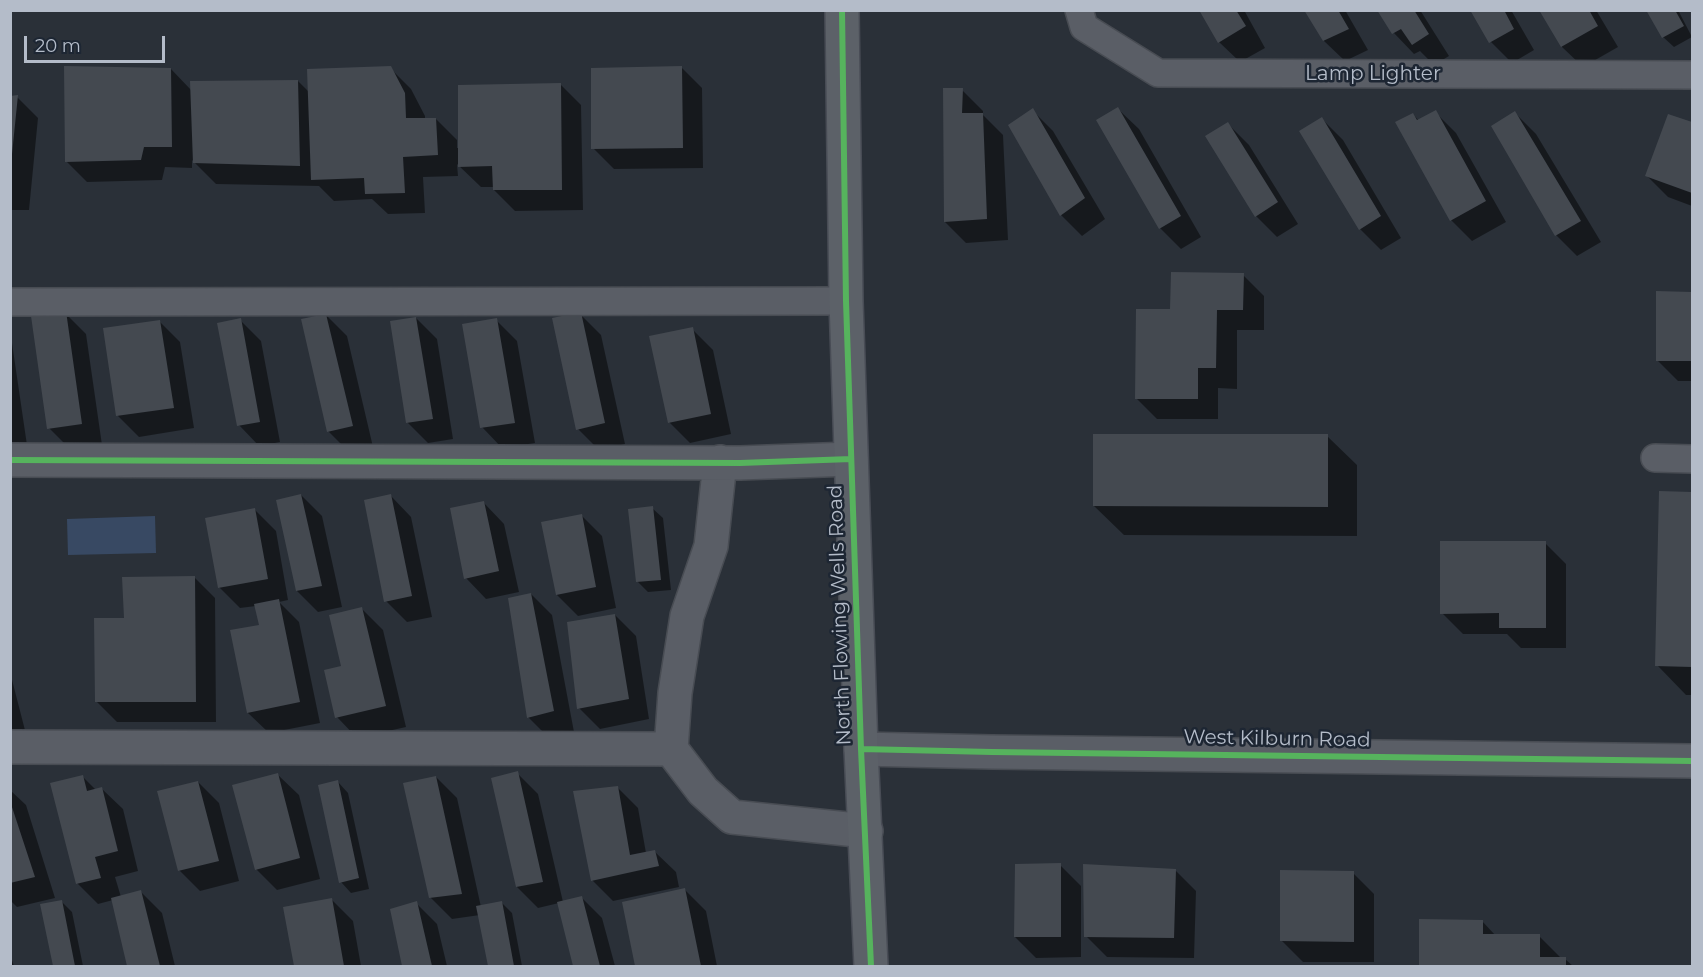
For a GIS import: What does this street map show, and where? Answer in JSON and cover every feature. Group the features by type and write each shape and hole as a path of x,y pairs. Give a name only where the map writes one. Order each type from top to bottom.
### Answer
{"main road":[{"name":"North Flowing Wells Road","path":"842,10 846,301 861,749 871,966"}],"street":[{"path":"10,460 720,462 851,459"},
{"path":"720,462 711,546 687,616 675,693 671,749 703,791 732,817 866,831"},
{"path":"10,747 671,749"},
{"name":"West Kilburn Road","path":"861,749 1692,761"}],"lane":[{"name":"Lamp Lighter","path":"1079,10 1084,27 1158,73 1692,75"},
{"path":"10,302 846,301"},
{"path":"1655,458 1692,459"}],"water":[{"path":"155,516 156,553 68,555 67,519"}],"building":[{"path":"1199,10 1236,10 1246,26 1218,43"},
{"path":"1304,10 1338,10 1349,29 1323,41"},
{"path":"1377,10 1414,10 1429,34 1412,45 1401,29 1392,34"},
{"path":"1470,10 1504,10 1514,29 1489,43"},
{"path":"1539,10 1589,10 1598,26 1561,47"},
{"path":"1646,10 1675,10 1684,26 1662,38"},
{"path":"64,66 171,68 172,147 144,147 141,160 65,162"},
{"path":"391,66 405,93 406,118 436,118 438,155 403,157 405,193 365,194 364,178 311,180 307,69"},
{"path":"682,66 683,148 591,149 591,68"},
{"path":"298,80 300,166 193,163 190,81"},
{"path":"561,83 562,190 493,190 492,166 458,167 458,85"},
{"path":"943,88 963,88 962,113 983,113 987,219 944,222"},
{"path":"18,95 12,154 10,154 10,96"},
{"path":"1118,107 1181,216 1159,229 1096,120"},
{"path":"1033,108 1085,198 1060,216 1008,125"},
{"path":"1436,110 1486,201 1450,221 1395,122 1413,113 1417,120"},
{"path":"1515,111 1581,221 1555,236 1491,126"},
{"path":"1668,114 1692,122 1692,193 1645,176"},
{"path":"1322,117 1381,216 1359,230 1299,131"},
{"path":"1228,122 1278,202 1255,217 1205,136"},
{"path":"1171,272 1244,273 1243,310 1217,310 1216,368 1198,368 1198,399 1135,399 1136,309 1170,309"},
{"path":"1656,291 1692,292 1692,361 1656,361"},
{"path":"66,311 82,424 47,429 31,316"},
{"path":"581,312 605,423 576,430 552,318"},
{"path":"326,314 353,426 327,432 301,319"},
{"path":"416,317 433,419 406,423 390,321"},
{"path":"241,318 260,422 237,426 217,323"},
{"path":"497,318 515,423 480,428 462,324"},
{"path":"160,320 174,408 116,416 103,328"},
{"path":"693,327 711,414 668,423 649,336"},
{"path":"1093,434 1328,434 1328,507 1093,506"},
{"path":"1659,491 1692,492 1692,667 1655,666"},
{"path":"301,494 322,586 296,591 276,500"},
{"path":"391,494 412,596 384,602 364,500"},
{"path":"484,501 499,571 464,579 450,508"},
{"path":"653,506 661,580 636,582 628,509"},
{"path":"255,508 268,579 218,588 205,518"},
{"path":"582,514 596,587 556,595 541,522"},
{"path":"1440,541 1546,541 1546,628 1499,628 1499,613 1440,614"},
{"path":"195,576 196,702 95,702 94,618 124,618 122,577"},
{"path":"531,593 554,711 527,718 508,598"},
{"path":"279,599 300,702 247,713 230,630 259,625 254,604"},
{"path":"362,607 386,706 335,718 324,670 341,666 329,615"},
{"path":"615,614 629,699 577,709 567,622"},
{"path":"518,771 543,882 516,887 491,778"},
{"path":"278,773 300,858 255,870 232,785"},
{"path":"83,775 87,791 102,787 118,851 95,857 101,878 76,884 50,783"},
{"path":"436,776 462,894 429,898 403,783"},
{"path":"338,780 359,878 339,883 318,785"},
{"path":"198,781 219,861 178,871 157,791"},
{"path":"618,786 630,855 655,850 659,866 591,881 573,791"},
{"path":"10,801 35,877 10,883"},
{"path":"1061,863 1061,937 1014,937 1015,864"},
{"path":"1083,864 1176,869 1174,938 1084,937"},
{"path":"1280,870 1354,871 1354,942 1280,941"},
{"path":"685,888 701,966 635,966 622,902"},
{"path":"141,890 160,966 127,966 111,898"},
{"path":"582,896 600,966 573,966 557,902"},
{"path":"332,898 344,966 294,966 283,907"},
{"path":"62,900 75,966 53,966 40,904"},
{"path":"417,901 432,966 402,966 390,909"},
{"path":"502,901 514,966 488,966 476,906"},
{"path":"1419,919 1483,920 1483,934 1540,934 1540,957 1566,957 1566,966 1419,966"}],"cycle path":[{"path":"842,10 846,301 861,749 871,966"},
{"path":"10,460 740,463 851,459"},
{"path":"861,749 1692,761"}]}
